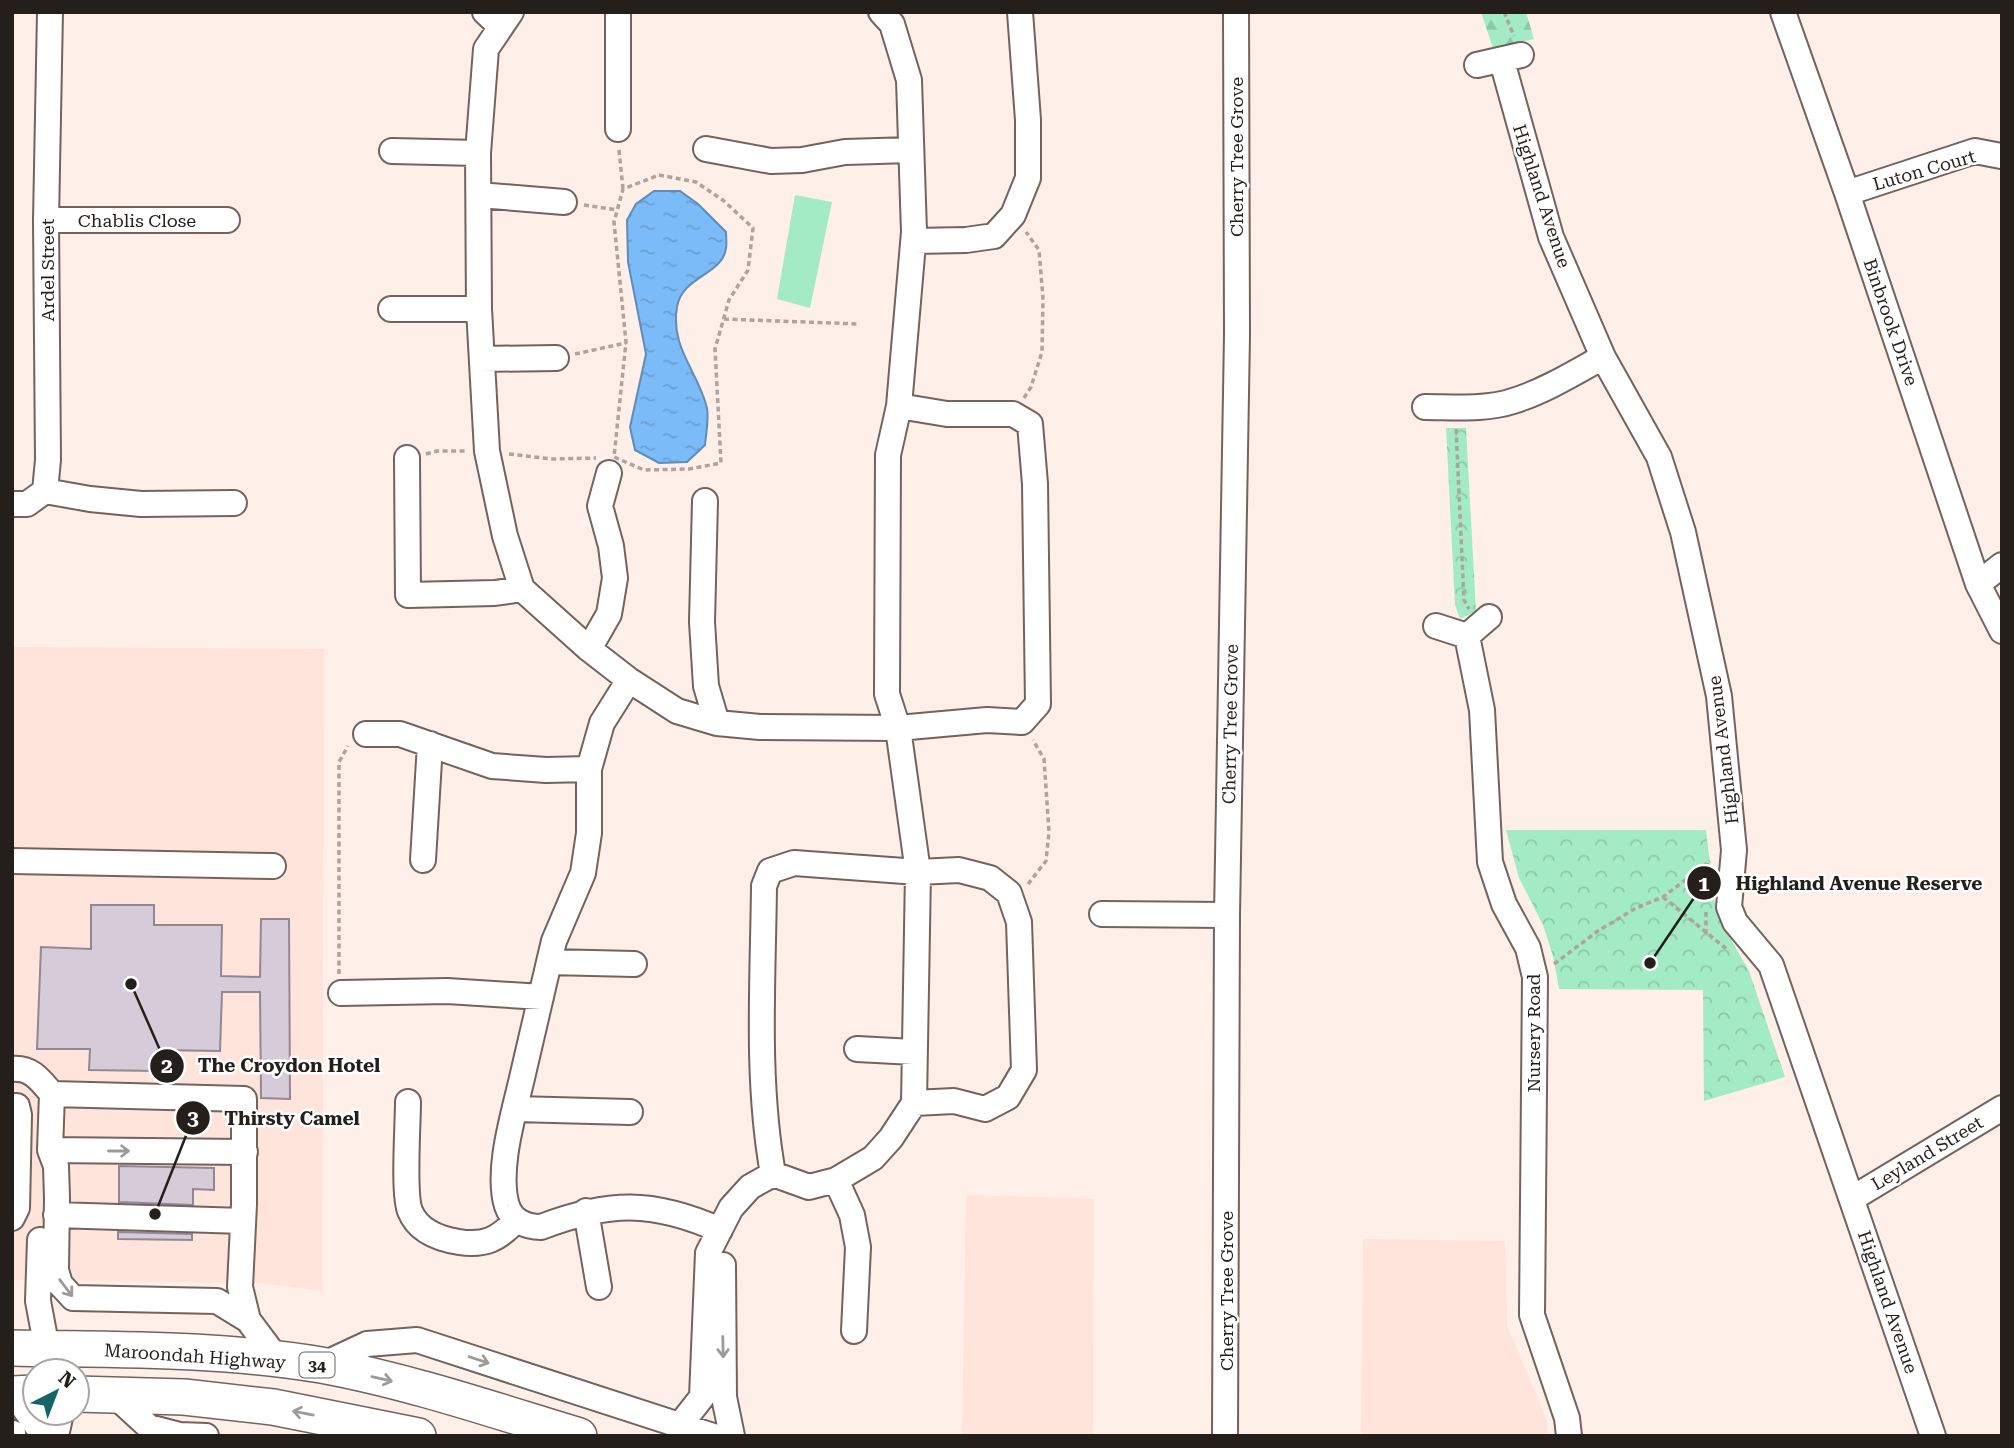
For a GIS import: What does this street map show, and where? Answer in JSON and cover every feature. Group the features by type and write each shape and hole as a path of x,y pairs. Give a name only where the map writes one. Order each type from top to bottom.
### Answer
{"highway":[{"name":"Maroondah Highway","path":"12,1348 40,1357"},
{"name":"Maroondah Highway","path":"78,1357 152,1349 321,1366 397,1382 579,1436"},
{"path":"91,1394 184,1397 273,1407 418,1436"}],"street":[{"name":"Ardel Street","path":"44,491 48,460 46,220 50,12"},
{"path":"618,12 618,129"},
{"path":"680,1425 702,1397 708,1253 731,1208 750,1187 773,1174 808,1187 836,1180 873,1158 891,1138 914,1103 918,872 898,728 887,694 887,681 888,455 899,406 914,242 909,80 892,24 881,12"},
{"path":"914,242 994,236 1013,215 1028,178 1020,12"},
{"name":"Cherry Tree Grove","path":"1225,1436 1227,915 1237,335 1236,12"},
{"name":"Binbrook Drive","path":"1783,12 1978,583 2002,631"},
{"path":"499,17 486,49 478,153 479,309 487,452 505,536 522,589 589,649 629,680 677,711 717,723 760,727 898,728 988,720 1022,722 1038,704 1035,484 1030,424 1013,414 947,414 899,406"},
{"name":"Highland Avenue","path":"1477,65 1511,58 1551,237 1603,357 1659,457 1684,532 1719,696 1734,850 1729,907 1735,922 1771,965 1933,1436"},
{"path":"706,149 771,162 802,160 845,152 911,150"},
{"path":"391,151 478,153"},
{"name":"Luton Court","path":"1847,193 1975,151 2001,156"},
{"path":"479,195 565,202"},
{"name":"Chablis Close","path":"46,220 227,220"},
{"path":"391,309 479,309"},
{"path":"1425,407 1473,407 1511,402 1554,384 1603,357"},
{"path":"482,359 556,358"},
{"path":"407,458 408,595 495,593 522,589"},
{"path":"589,649 609,614 615,578 611,546 600,506 608,463"},
{"path":"12,504 27,504 44,491 141,504 234,503"},
{"path":"705,501 703,648 706,687 717,723"},
{"path":"1978,583 2002,565"},
{"path":"1436,626 1478,626"},
{"name":"Nursery Road","path":"1478,626 1490,862 1504,904 1528,948 1535,977 1532,1315 1567,1418 1569,1436"},
{"path":"629,680 602,723 589,769 589,833 583,873 549,962 508,1136 505,1186 508,1207 516,1220 528,1226 541,1227 586,1212 633,1206 660,1209 720,1230"},
{"path":"366,734 400,734 492,766 545,770 589,769"},
{"path":"423,860 430,744"},
{"path":"12,861 273,866"},
{"path":"773,1174 768,1145 762,1063 764,886 770,870 794,863 918,872 959,870 990,878 1009,892 1019,922 1024,1070 1008,1097 985,1109 954,1101 914,1103"},
{"path":"1102,914 1227,915"},
{"path":"549,962 634,964"},
{"path":"341,993 447,990 541,997"},
{"path":"857,1049 914,1052"},
{"path":"15,1067 37,1076 52,1094 51,1150 56,1166 57,1207 56,1270 60,1284 73,1298 217,1301 248,1320 278,1360"},
{"path":"52,1094 244,1099 244,1212 240,1287 248,1320"},
{"path":"408,1102 408,1192 410,1211 419,1224 434,1236 479,1243 503,1235 516,1220"},
{"path":"12,1106 17,1106 19,1115 18,1208 12,1218"},
{"name":"Leyland Street","path":"1853,1198 2002,1108"},
{"path":"515,1110 630,1112"},
{"path":"51,1150 244,1152"},
{"path":"49,1357 38,1301 42,1167 51,1150"},
{"path":"836,1180 852,1215 858,1247 854,1331"},
{"path":"57,1207 244,1212"},
{"path":"586,1212 599,1287"},
{"path":"720,1230 723,1259 724,1397 732,1436"},
{"path":"321,1366 367,1344 417,1340 713,1436"},
{"path":"20,1394 41,1436"},
{"path":"113,1394 149,1427 180,1435 206,1436"}],"path":[{"path":"608,463 626,342 614,222 622,189 618,129"},
{"path":"407,458 437,451 487,452 608,463 644,470 689,469 721,463 715,349 729,300 748,270 753,228 724,201 696,182 659,175 622,189"},
{"path":"565,202 617,210"},
{"path":"1013,215 1039,250 1043,298 1042,352 1031,387 1013,414"},
{"path":"724,319 858,324"},
{"path":"556,358 626,342"},
{"path":"1455,407 1464,600 1478,626"},
{"path":"1012,900 1036,876 1046,861 1049,832 1044,759 1022,722"},
{"path":"341,993 339,762 349,745 363,743 366,734"},
{"path":"1535,977 1598,930 1636,908 1663,897 1707,862 1734,850"},
{"path":"1663,897 1734,955"}],"shaded area":[{"path":"12,647 324,649 322,1291 262,1283 12,1280"},
{"path":"966,1195 1094,1199 1093,1436 962,1436"},
{"path":"1363,1239 1505,1241 1507,1325 1547,1420 1548,1436 1361,1436"}],"green space":[{"path":"1481,12 1526,12 1534,39 1493,48"},
{"path":"795,195 832,202 810,308 777,299"},
{"path":"1446,428 1466,428 1476,611 1460,619 1455,605"},
{"path":"1506,830 1706,830 1715,904 1749,971 1785,1077 1704,1101 1703,990 1559,989 1553,956 1543,925 1519,878"}],"water":[{"path":"654,191 680,191 698,204 726,232 723,257 718,264 686,288 677,307 677,335 708,412 705,445 687,462 659,463 635,450 630,427 646,354 628,262 627,220 636,204"}],"building":[{"path":"91,905 154,905 154,925 222,925 221,976 260,977 261,919 289,919 290,1099 261,1098 260,992 222,992 220,1051 157,1050 157,1071 89,1070 90,1049 37,1049 41,947 91,949"},
{"path":"119,1166 214,1168 214,1190 193,1189 193,1205 119,1202"},
{"path":"118,1232 192,1234 192,1240 118,1239"}],"place":[{"name":"Highland Avenue Reserve","path":"1650,963"},
{"name":"The Croydon Hotel","path":"131,984"},
{"name":"Thirsty Camel","path":"155,1214"}]}
